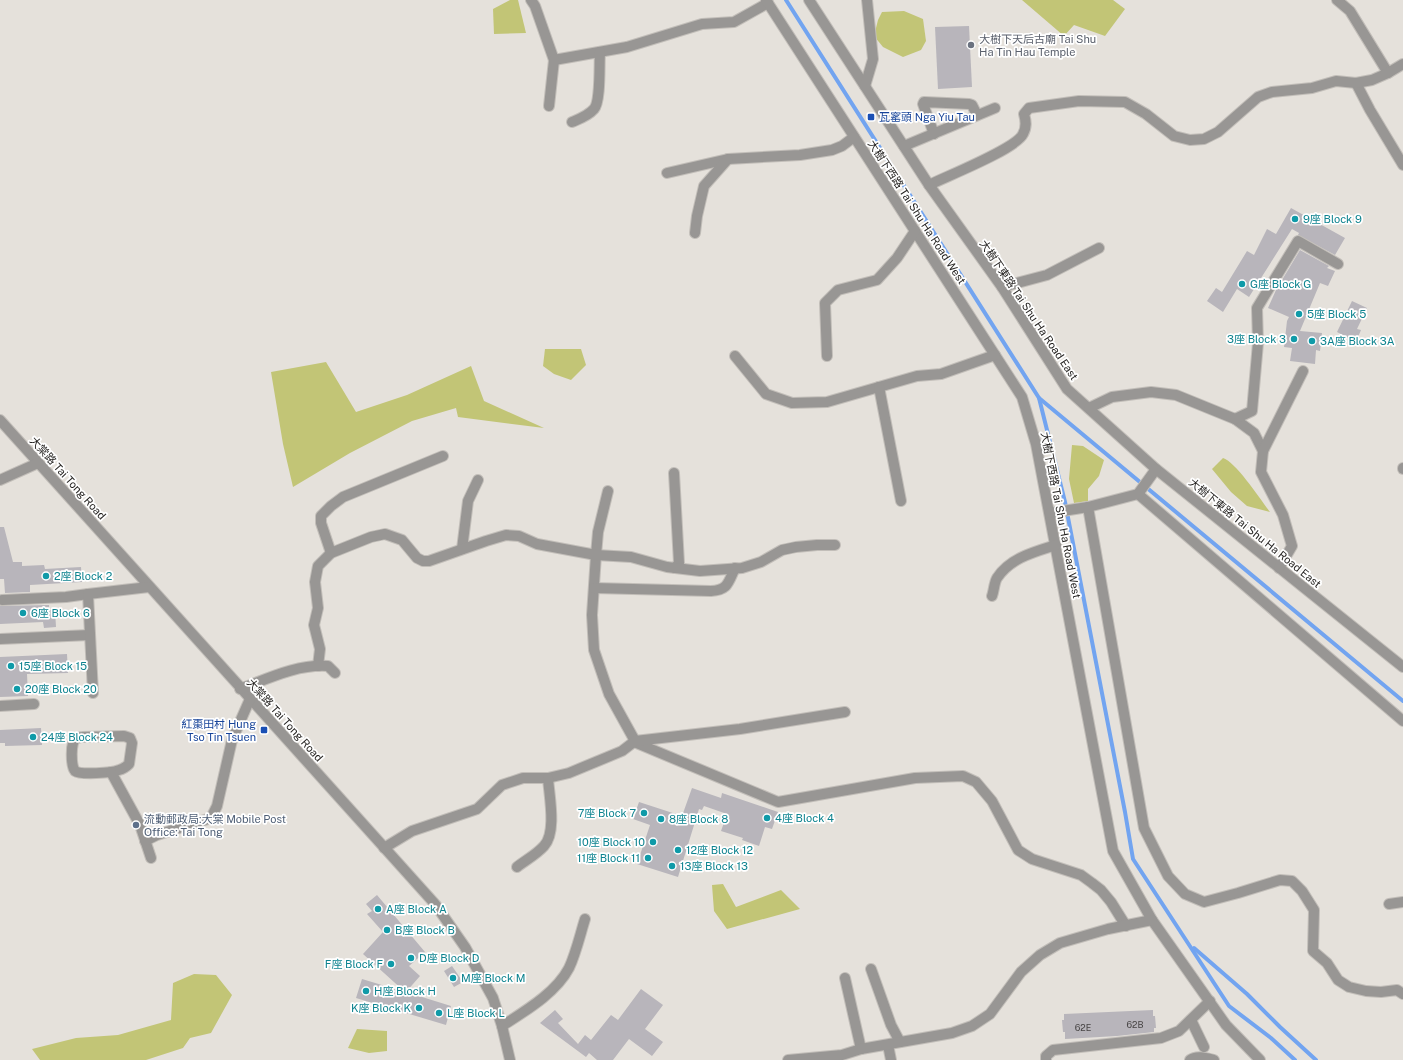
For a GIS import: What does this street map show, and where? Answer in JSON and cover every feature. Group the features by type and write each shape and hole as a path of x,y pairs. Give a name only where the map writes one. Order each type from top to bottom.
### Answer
{"street":[{"path":"531,0 535,6 554,60 549,106"},
{"name":"大樹下東路 Tai Shu Ha Road East","path":"809,0 929,185 1002,287 1067,389 1155,471 1403,667"},
{"path":"865,86 873,59 867,0"},
{"path":"1337,0 1350,11 1388,73"},
{"path":"554,60 627,47 702,24 734,22 767,1"},
{"name":"大樹下西路 Tai Shu Ha Road West","path":"767,1 1022,397 1036,444 1050,513 1113,851 1152,920 1226,1025 1260,1060"},
{"path":"572,122 582,118 594,109 598,100 600,52"},
{"path":"929,185 1005,150 1023,136 1026,125 1024,114 1029,108 1079,101 1125,102 1146,114 1174,136 1190,140 1204,139 1218,132 1258,97 1272,92 1312,88 1336,81 1356,83 1372,80 1403,64"},
{"path":"1356,83 1370,110 1403,165"},
{"path":"934,134 923,104 926,101 969,104 972,105 977,115"},
{"path":"904,146 995,108"},
{"path":"667,174 728,159 800,155 832,150 842,146 854,137"},
{"path":"696,233 697,216 704,186 728,159"},
{"path":"827,356 825,303 838,290 877,280 897,258 915,231"},
{"path":"1235,420 1252,411 1258,343 1257,308 1298,240 1338,264"},
{"path":"1002,287 1047,275 1099,248"},
{"path":"735,356 766,394 792,403 826,402 916,376 942,374 995,355"},
{"path":"1279,568 1292,546 1283,515 1261,472 1263,451 1303,371"},
{"path":"879,387 901,500"},
{"path":"1089,408 1112,397 1151,392 1176,395 1235,420 1254,433 1263,451"},
{"name":"大棠路 Tai Tong Road","path":"0,420 117,549 240,689 435,904 465,947 493,998 502,1026 510,1060"},
{"path":"330,553 321,523 321,516 331,506 343,497 443,456"},
{"path":"0,480 38,463"},
{"path":"1050,513 1088,506 1140,492 1155,471"},
{"path":"674,472 678,563 675,568"},
{"path":"462,549 468,501 478,480"},
{"path":"608,490 598,532 592,615 594,650 609,694 634,742 778,802 916,778 963,776 976,782 992,801 1018,850 1032,859 1081,875 1101,890 1111,902 1126,926"},
{"path":"1140,492 1403,720"},
{"path":"1088,506 1144,828 1168,876 1185,894 1204,902 1280,880 1292,881 1302,891 1314,910 1313,951 1328,962 1338,980 1349,987 1366,991 1381,992 1397,990 1403,994"},
{"path":"318,666 320,649 314,625 318,608 315,582 318,566 330,553 371,537 385,534 402,540 417,558 423,561 429,561 506,535 519,536 536,544 596,555 631,557 675,568 700,571 752,566 782,550 796,547 835,545"},
{"path":"992,596 996,579 1010,563 1030,553 1056,545"},
{"path":"594,588 719,590 726,586 735,568"},
{"path":"2,600 66,597 149,587"},
{"path":"88,594 93,693"},
{"path":"0,639 90,635"},
{"path":"240,689 286,671 328,666 335,673"},
{"path":"145,841 156,835 211,818 217,806 232,740 250,699"},
{"path":"0,706 34,704"},
{"path":"384,848 412,831 477,809 502,785 523,778 548,778 569,773 622,751 634,742 740,729 845,712"},
{"path":"82,736 124,736 130,738 132,743 129,764 124,768 110,772 79,773 75,770 72,764 72,742 76,738 82,736"},
{"path":"110,772 140,825 151,858"},
{"path":"517,867 545,845 551,832 548,778"},
{"path":"1389,904 1403,902"},
{"path":"502,1026 538,1002 559,982 568,970 574,957 585,919"},
{"path":"788,1060 842,1055 861,1049 952,1033 972,1026 990,1014 1021,972 1040,955 1060,943 1108,929 1152,920"},
{"path":"871,969 890,1025 900,1042"},
{"path":"845,978 861,1049"},
{"path":"1046,1060 1046,1056 1053,1050 1062,1048 1161,1038 1179,1031 1210,1001"},
{"path":"1191,1020 1204,1047"},
{"path":"888,1045 891,1060"},
{"path":"1190,1060 1192,1058 1201,1057 1214,1060"}],"green space":[{"path":"510,0 518,0 526,33 494,34 493,9"},
{"path":"1022,0 1113,0 1125,9 1105,36 1074,25 1064,36"},
{"path":"904,11 923,19 926,41 921,50 903,57 883,47 874,36 878,20 882,12"},
{"path":"545,349 581,349 586,365 571,380 554,374 543,366"},
{"path":"326,362 356,412 407,395 471,366 484,401 544,428 458,417 456,408 412,421 350,453 293,487 283,444 271,372"},
{"path":"1072,445 1083,446 1104,460 1099,476 1088,489 1088,501 1074,503 1069,479"},
{"path":"1223,458 1241,473 1270,512 1247,506 1231,492 1212,469"},
{"path":"723,884 736,907 781,890 800,909 727,929 714,911 712,885"},
{"path":"194,974 216,975 232,995 211,1033 190,1038 183,1048 146,1060 40,1060 32,1049 76,1038 118,1035 171,1020 173,983"},
{"path":"357,1029 387,1031 387,1051 369,1053 348,1048"}],"building":[{"name":"大樹下天后古廟 Tai Shu Ha Tin Hau Temple","path":"969,26 972,87 938,89 935,27"},
{"path":"1291,208 1345,238 1335,255 1298,235 1299,233 1292,229 1249,297 1237,289 1223,312 1207,301 1216,288 1222,292 1247,251 1254,255 1267,229 1276,234"},
{"path":"1300,250 1329,266 1327,268 1335,271 1328,286 1320,283 1300,331 1322,333 1320,351 1316,350 1315,364 1290,361 1292,348 1284,347 1287,321 1289,317 1268,308 1276,290"},
{"path":"1352,301 1367,308 1357,329 1361,330 1356,342 1337,332"},
{"path":"0,527 4,527 13,562 22,562 22,566 44,565 45,569 81,567 82,582 30,585 30,592 5,593 4,579 0,579"},
{"path":"49,605 49,610 55,610 56,627 44,628 43,622 0,624 0,606"},
{"path":"67,654 68,673 27,674 28,696 0,697 0,657"},
{"path":"41,728 42,745 5,746 5,743 0,743 0,730"},
{"path":"692,788 721,798 722,793 778,812 772,829 765,827 759,846 742,840 743,838 721,831 727,814 704,806 702,810 699,809 678,877 637,864 650,825 633,819 639,802 682,816"},
{"path":"377,895 425,952 409,966 420,976 406,992 451,1006 446,1025 356,998 362,979 405,992 363,954 383,932 367,914 372,911 366,904"},
{"name":"M座 Block M","path":"452,966 463,982 454,987 444,971"},
{"path":"641,989 663,1005 645,1029 663,1042 652,1056 629,1039 613,1060 597,1060 589,1053 586,1057 540,1023 555,1010 563,1019 558,1023 578,1044 585,1035 591,1040 611,1015 618,1020"},
{"path":"1153,1010 1156,1028 1154,1028 1154,1032 1065,1039 1062,1020 1064,1020 1064,1014"}],"waterway":[{"path":"786,0 1039,398 1065,502 1133,859 1229,1006 1271,1038 1295,1060"},
{"path":"1039,398 1403,701"},
{"path":"1194,948 1247,994 1316,1060"}],"place":[{"name":"大樹下天后古廟 Tai Shu Ha Tin Hau Temple","path":"971,45"},
{"name":"瓦窰頭 Nga Yiu Tau","path":"871,117"},
{"name":"9座 Block 9","path":"1295,219"},
{"name":"G座 Block G","path":"1242,284"},
{"name":"5座 Block 5","path":"1299,314"},
{"name":"3座 Block 3","path":"1294,339"},
{"name":"3A座 Block 3A","path":"1312,341"},
{"name":"2座 Block 2","path":"46,576"},
{"name":"6座 Block 6","path":"23,613"},
{"name":"15座 Block 15","path":"11,666"},
{"name":"20座 Block 20","path":"17,689"},
{"name":"紅棗田村 Hung Tso Tin Tsuen","path":"264,730"},
{"name":"24座 Block 24","path":"33,737"},
{"name":"7座 Block 7","path":"644,813"},
{"name":"4座 Block 4","path":"767,818"},
{"name":"8座 Block 8","path":"661,819"},
{"name":"流動郵政局:大棠 Mobile Post Office: Tai Tong","path":"136,825"},
{"name":"10座 Block 10","path":"653,842"},
{"name":"12座 Block 12","path":"678,850"},
{"name":"11座 Block 11","path":"648,858"},
{"name":"13座 Block 13","path":"672,866"},
{"name":"A座 Block A","path":"378,909"},
{"name":"B座 Block B","path":"387,930"},
{"name":"D座 Block D","path":"411,958"},
{"name":"F座 Block F","path":"391,964"},
{"name":"M座 Block M","path":"453,978"},
{"name":"H座 Block H","path":"366,991"},
{"name":"K座 Block K","path":"419,1008"},
{"name":"L座 Block L","path":"439,1013"}]}
